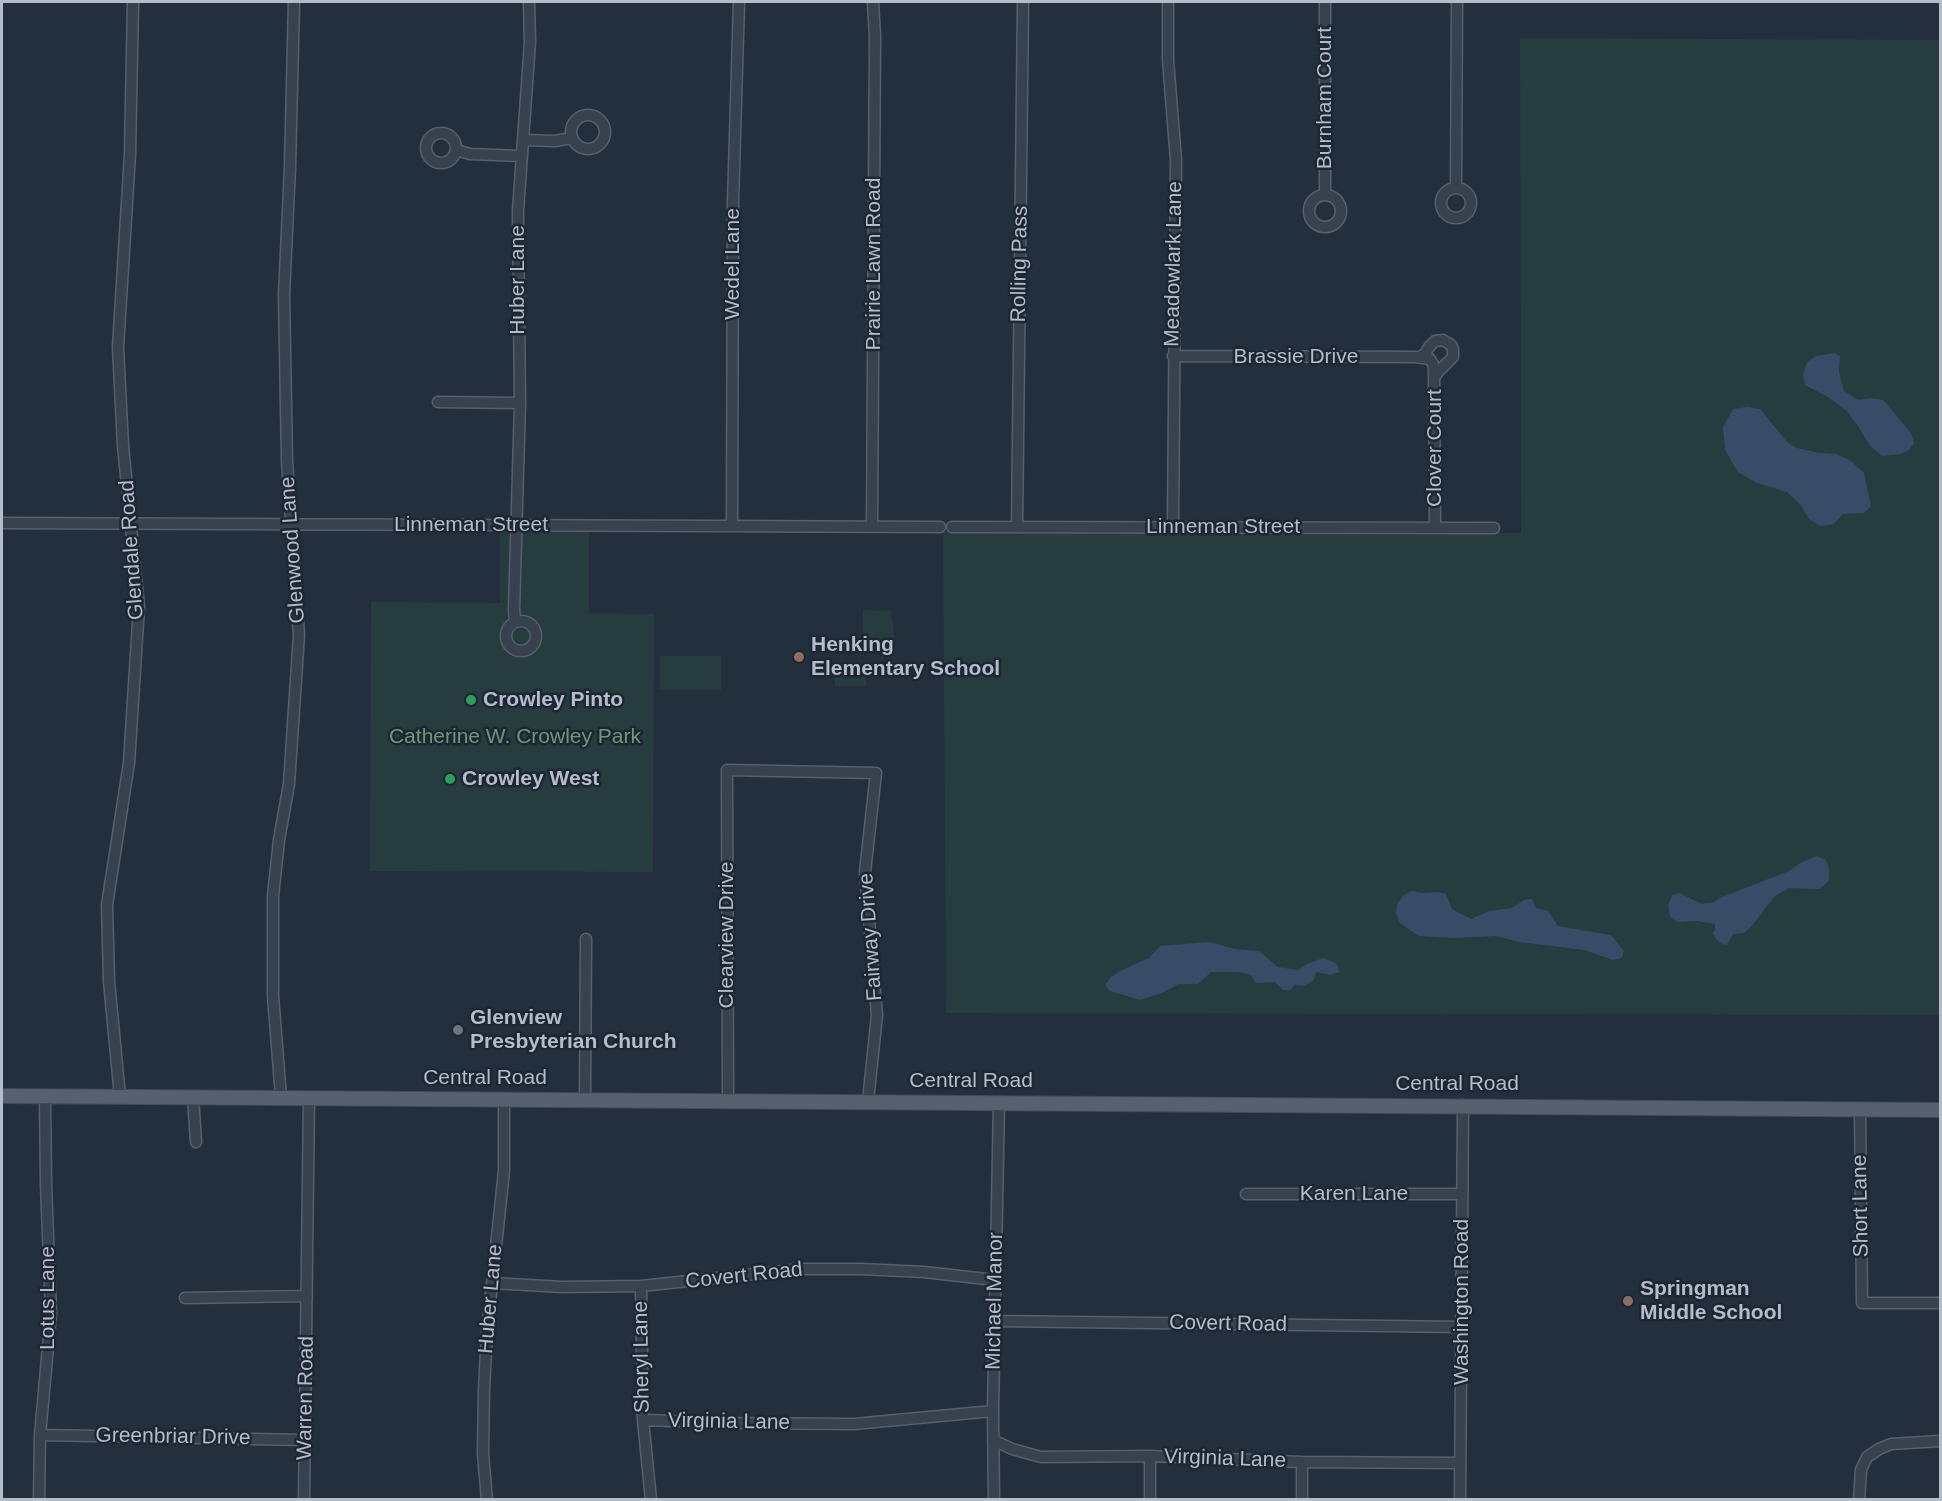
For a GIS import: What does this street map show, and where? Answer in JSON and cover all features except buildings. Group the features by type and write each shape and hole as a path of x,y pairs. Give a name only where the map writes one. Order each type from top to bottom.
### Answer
{"main road":[{"name":"Central Road","path":"2,1096 1941,1110"}],"street":[{"name":"Glendale Road","path":"120,1096 109,981 107,905 129,764 139,607 123,446 118,347 130,154 133,2"},
{"name":"Glenwood Lane","path":"281,1097 273,996 273,896 289,784 299,635 287,461 284,295 294,2"},
{"name":"Huber Lane","path":"515,622 520,403 517,266 521,156 530,42 529,2"},
{"name":"Wedel Lane","path":"732,526 733,202 739,2"},
{"name":"Prairie Lawn Road","path":"872,527 875,48 873,2"},
{"name":"Rolling Pass","path":"1017,527 1023,2"},
{"name":"Meadowlark Lane","path":"1168,2 1168,60 1176,160 1173,527"},
{"name":"Burnham Court","path":"1325,2 1325,194"},
{"path":"1456,188 1457,2"},
{"path":"523,140 555,141 572,138"},
{"path":"456,150 470,154 521,156"},
{"path":"1443,340 1451,345 1454,353 1451,361 1434,373 1434,364 1430,359 1419,357 1425,354 1435,341 1443,340"},
{"name":"Brassie Drive","path":"1173,356 1419,357"},
{"name":"Clover Court","path":"1434,373 1435,528"},
{"path":"438,402 520,403"},
{"name":"Linneman Street","path":"2,523 940,527"},
{"name":"Linneman Street","path":"952,527 1494,528"},
{"name":"Fairway Drive","path":"727,770 876,773 865,872 877,1015 868,1101"},
{"name":"Clearview Drive","path":"727,770 728,1100"},
{"path":"585,1099 586,939"},
{"name":"Lotus Lane","path":"39,1500 40,1435 51,1314 45,1096"},
{"path":"193,1097 196,1142"},
{"name":"Warren Road","path":"304,1500 309,1098"},
{"name":"Huber Lane","path":"486,1500 483,1454 484,1390 487,1330 504,1171 504,1099"},
{"name":"Michael Manor","path":"994,1500 993,1411 999,1102"},
{"name":"Washington Road","path":"1460,1500 1463,1105"},
{"name":"Short Lane","path":"1860,1109 1862,1303 1941,1303"},
{"name":"Karen Lane","path":"1246,1194 1462,1194"},
{"name":"Covert Road","path":"493,1282 562,1287 641,1286 802,1269 924,1272 995,1280"},
{"name":"Sheryl Lane","path":"641,1286 643,1420 651,1500"},
{"path":"185,1298 307,1296"},
{"name":"Covert Road","path":"995,1321 1461,1327"},
{"name":"Virginia Lane","path":"643,1420 854,1424 993,1411"},
{"name":"Greenbriar Drive","path":"40,1435 305,1440"},
{"name":"Virginia Lane","path":"993,1440 1012,1449 1041,1457 1150,1456 1302,1462 1460,1463"},
{"path":"1859,1500 1861,1470 1867,1457 1891,1444 1941,1441"},
{"path":"1150,1456 1150,1500"},
{"path":"1302,1462 1302,1500"}],"green space":[{"path":"1520,38 1940,40 1940,1015 946,1013 943,532 1521,533"},
{"name":"Catherine W. Crowley Park","path":"500,531 589,532 589,613 654,614 653,872 370,871 371,602 500,603"},
{"path":"863,610 891,611 895,641 885,649 873,649 863,644"},
{"path":"660,656 721,656 721,690 660,690"},
{"path":"835,663 866,663 866,686 835,686"}],"water":[{"path":"1835,353 1840,356 1839,372 1844,391 1858,400 1871,398 1883,400 1911,433 1914,443 1909,450 1900,454 1882,456 1870,446 1847,411 1828,397 1805,385 1803,375 1807,362 1816,356"},
{"path":"1747,407 1760,409 1787,442 1797,448 1836,454 1851,461 1864,473 1871,506 1864,513 1843,514 1834,524 1821,526 1809,519 1800,504 1787,492 1757,483 1738,472 1725,450 1723,427 1733,409"},
{"path":"1817,856 1826,860 1829,881 1819,889 1789,888 1775,896 1751,927 1744,933 1733,934 1727,945 1716,939 1713,933 1715,924 1697,921 1678,922 1670,917 1668,906 1672,895 1679,893 1702,904 1714,902 1789,871 1800,863"},
{"path":"1411,891 1446,894 1452,909 1471,919 1489,911 1512,908 1526,899 1532,899 1536,908 1548,911 1558,926 1611,935 1624,951 1622,958 1613,960 1584,950 1519,942 1496,936 1455,938 1419,936 1400,923 1396,913 1397,904"},
{"path":"1209,942 1235,949 1259,951 1278,967 1298,970 1323,958 1336,963 1340,972 1330,975 1316,972 1314,980 1304,986 1295,985 1290,990 1283,990 1275,982 1256,983 1251,975 1239,972 1211,972 1198,984 1179,984 1162,993 1140,1000 1110,991 1105,985 1111,977 1122,970 1149,958 1160,946"}],"place":[{"name":"Henking Elementary School","path":"799,657"},
{"name":"Crowley Pinto","path":"471,700"},
{"name":"Crowley West","path":"450,779"},
{"name":"Glenview Presbyterian Church","path":"458,1030"},
{"name":"Springman Middle School","path":"1628,1301"}]}
